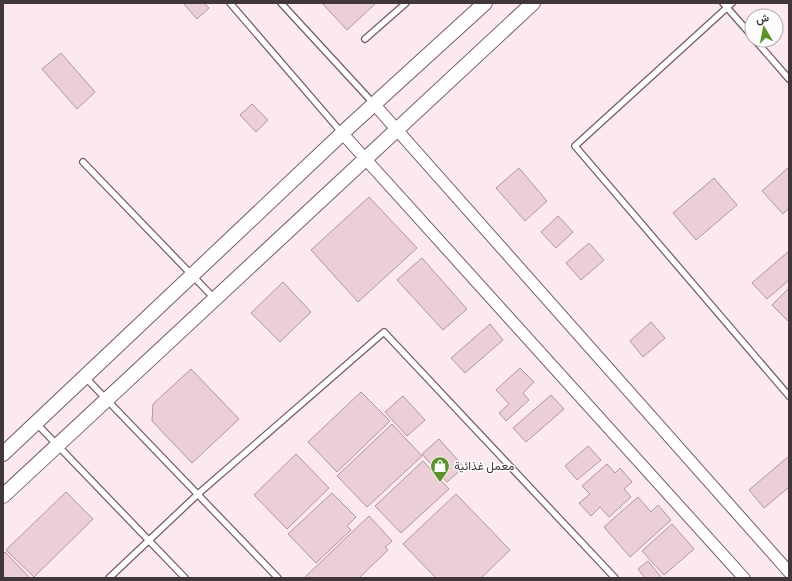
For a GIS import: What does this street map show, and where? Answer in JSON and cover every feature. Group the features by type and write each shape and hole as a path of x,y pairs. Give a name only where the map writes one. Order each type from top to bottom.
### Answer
{"street":[{"path":"3,454 193,276 342,133 485,3"},
{"path":"3,496 57,444 533,3"},
{"path":"374,104 789,572"},
{"path":"342,133 744,578"}],"lane":[{"path":"230,3 342,133"},
{"path":"281,3 374,104"},
{"path":"365,39 406,3"},
{"path":"732,3 725,5 576,146 789,396"},
{"path":"725,5 744,27"},
{"path":"762,48 789,78"},
{"path":"83,162 214,298"},
{"path":"108,578 198,494 384,332 615,578"},
{"path":"85,377 278,578"},
{"path":"36,422 185,578"}],"building":[{"path":"183,3 204,3 209,8 197,19"},
{"path":"322,3 376,3 347,30"},
{"path":"61,53 95,92 77,109 42,69"},
{"path":"252,104 268,120 256,132 240,115"},
{"path":"789,167 789,208 783,214 762,191"},
{"path":"519,168 547,201 525,221 496,188"},
{"path":"714,178 737,205 696,240 673,213"},
{"path":"369,197 417,248 358,302 311,250"},
{"path":"558,216 573,232 556,248 541,232"},
{"path":"589,243 604,260 581,280 566,263"},
{"path":"789,251 789,280 767,299 752,283"},
{"path":"422,258 467,309 443,330 397,280"},
{"path":"283,282 311,312 280,342 251,313"},
{"path":"789,288 789,322 772,305"},
{"path":"651,322 665,338 643,357 630,341"},
{"path":"490,324 503,340 465,373 451,358"},
{"path":"520,368 534,382 523,393 529,400 506,421 499,413 509,404 496,390"},
{"path":"191,369 239,419 192,463 152,421 153,404"},
{"path":"361,392 390,421 337,472 308,442"},
{"path":"551,395 564,409 526,442 513,428"},
{"path":"403,396 425,420 407,436 385,412"},
{"path":"392,424 422,456 367,507 337,476"},
{"path":"439,439 464,467 447,482 422,454"},
{"path":"588,446 601,460 577,480 565,466"},
{"path":"296,454 329,488 287,529 254,495"},
{"path":"789,456 789,487 764,508 749,490"},
{"path":"423,461 449,489 401,533 375,506"},
{"path":"607,464 615,473 620,468 632,482 624,489 631,497 609,517 600,507 591,516 579,503 590,494 582,486"},
{"path":"66,492 93,519 34,577 6,550"},
{"path":"332,493 356,517 347,526 351,530 316,563 288,534"},
{"path":"456,494 510,550 481,578 436,578 403,544"},
{"path":"638,497 651,512 658,505 671,520 630,557 604,527"},
{"path":"369,516 392,541 385,547 388,550 359,578 304,578"},
{"path":"672,524 694,549 664,575 642,551"},
{"path":"5,552 30,578 3,578 3,554"},
{"path":"648,561 662,578 645,578 638,569"}],"place":[{"name":"معمل غذائية","path":"440,483"}]}
